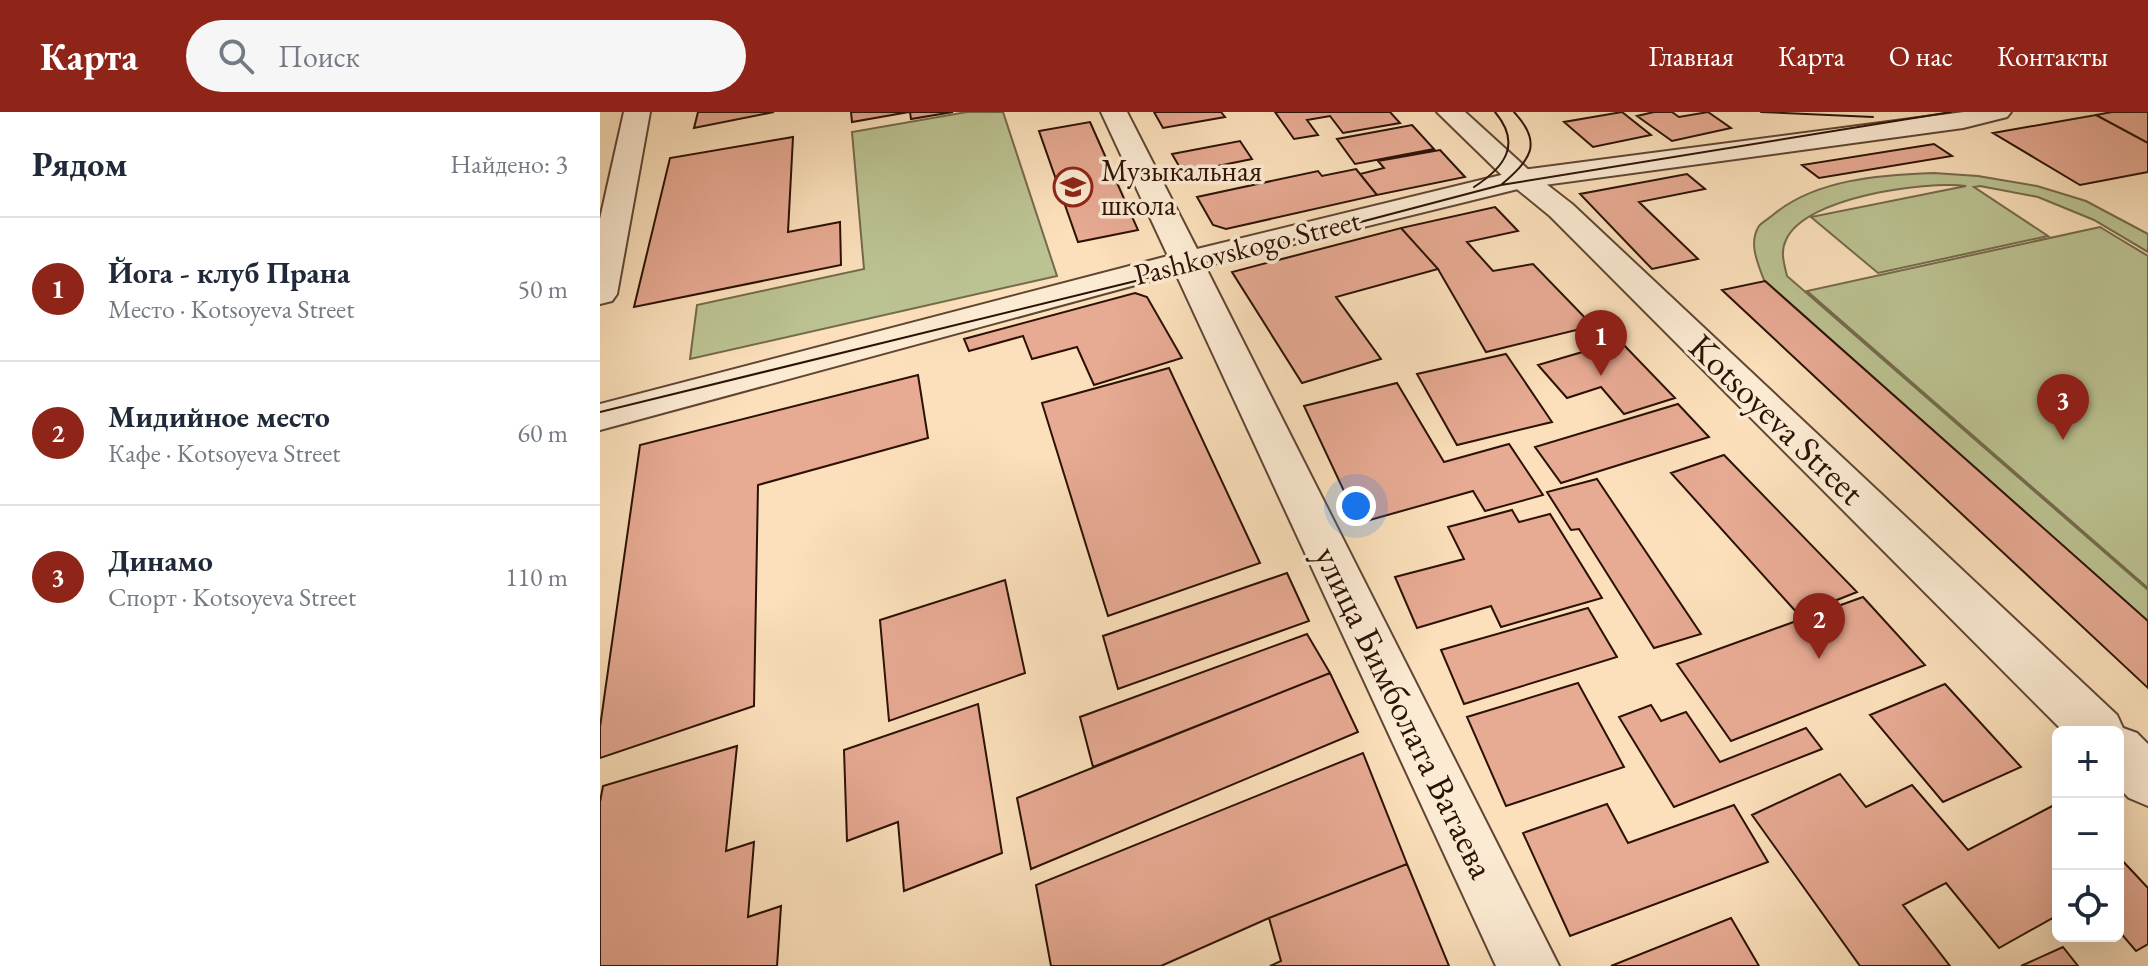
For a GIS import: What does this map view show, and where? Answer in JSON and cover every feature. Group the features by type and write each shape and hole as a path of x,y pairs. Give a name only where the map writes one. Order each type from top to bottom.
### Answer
{"street":[{"path":"600,294 637,112"},
{"name":"улица Бимболата Ватаева","path":"1114,112 1528,966"},
{"name":"Kotsoyeva Street","path":"1450,112 1572,221 2093,726"},
{"name":"Pashkovskogo Street","path":"600,417 1186,261 1522,179 1963,120 1998,112"},
{"path":"2124,757 2148,780"}],"green space":[{"path":"967,112 1003,112 1057,276 690,359 697,305 864,269 852,132"},
{"path":"1934,173 1978,176 2037,186 2086,201 2148,234 2148,252 2094,220 2038,197 1980,186 1974,187 2048,236 1878,273 1811,217 1966,186 1923,186 1867,195 1840,203 1816,213 1797,225 1784,244 1787,276 2148,590 2148,621 1764,280 1755,253 1756,233 1762,223 1791,202 1850,181"},
{"path":"2100,227 2148,256 2148,588 1807,291"}],"building":[{"path":"698,112 774,112 694,128"},
{"path":"851,112 909,112 852,122"},
{"path":"910,112 953,112 911,119"},
{"path":"1154,112 1221,112 1225,117 1163,128"},
{"path":"1275,112 1390,112 1400,123 1343,133 1330,116 1307,120 1318,135 1294,139"},
{"path":"1622,112 1651,135 1593,147 1564,122"},
{"path":"1672,112 1679,117 1708,112 1731,128 1672,141 1637,116"},
{"path":"2148,112 2148,143 2096,115"},
{"path":"2096,115 2148,143 2148,172 2080,185 1993,133"},
{"path":"1090,122 1138,230 1078,242 1039,131"},
{"path":"1412,125 1434,149 1355,164 1337,139"},
{"path":"793,137 788,232 840,222 841,265 634,307 670,158"},
{"path":"1240,141 1252,159 1183,173 1172,154"},
{"path":"1934,144 1952,156 1819,178 1802,165"},
{"path":"1440,150 1465,177 1377,195 1360,174 1384,168 1378,161"},
{"path":"1356,169 1377,195 1226,229 1213,225 1197,197 1318,171 1322,176"},
{"path":"1687,174 1705,189 1639,202 1698,259 1652,269 1580,194"},
{"path":"1495,207 1518,231 1467,242 1493,271 1533,264 1593,326 1486,352 1438,269 1401,228"},
{"path":"1401,228 1438,269 1336,297 1381,359 1302,383 1232,272"},
{"path":"1765,281 2148,621 2148,688 1722,290"},
{"path":"1135,293 1147,297 1182,358 1094,385 1077,347 1032,359 1023,336 969,351 964,339"},
{"path":"1620,341 1675,398 1624,414 1601,387 1567,398 1538,365"},
{"path":"1506,354 1552,422 1457,445 1417,374"},
{"path":"1169,368 1260,563 1108,616 1042,403"},
{"path":"918,375 928,438 758,485 754,706 600,758 600,727 640,445"},
{"path":"1397,383 1444,462 1509,444 1543,495 1485,511 1473,491 1359,523 1304,406"},
{"path":"1678,404 1709,437 1561,483 1535,447"},
{"path":"1724,455 1857,592 1799,615 1671,473"},
{"path":"1597,479 1701,634 1654,648 1579,529 1571,530 1547,492"},
{"path":"1512,510 1519,522 1550,514 1602,598 1501,627 1491,606 1417,628 1395,577 1464,559 1448,527"},
{"path":"1287,573 1309,621 1118,689 1103,636"},
{"path":"1005,580 1025,673 889,721 880,620"},
{"path":"1863,597 1925,665 1731,741 1677,664"},
{"path":"1588,608 1617,657 1464,704 1441,650"},
{"path":"1307,634 1330,673 1093,767 1080,717"},
{"path":"1330,673 1358,732 1031,869 1017,798"},
{"path":"1578,683 1624,767 1506,806 1467,717"},
{"path":"1945,684 2021,767 1943,802 1870,715"},
{"path":"978,704 1002,853 904,891 898,822 847,841 844,750"},
{"path":"1651,705 1661,721 1686,712 1720,762 1806,728 1822,749 1674,807 1619,717"},
{"path":"737,746 726,851 754,842 748,917 781,906 777,966 600,966 600,802 603,786"},
{"path":"1363,753 1407,864 1269,918 1161,966 1051,966 1036,885"},
{"path":"1840,774 1866,807 1912,785 1968,850 2052,806 2052,918 1999,948 1946,883 1903,905 1950,966 1860,966 1752,815"},
{"path":"1607,804 1628,843 1734,805 1768,862 1570,936 1523,833"},
{"path":"2124,862 2148,888 2148,944 2136,951 2124,937"},
{"path":"1407,864 1449,966 1270,966 1281,961 1269,918"},
{"path":"1731,918 1759,966 1611,966"},
{"path":"2063,947 2078,966 2021,966"}],"tram line":[{"path":"1474,187 1494,171 1506,154 1507,134 1495,112"},
{"path":"1501,185 1519,168 1530,151 1529,133 1514,112"},
{"path":"1761,112 1873,117"},
{"path":"1501,185 1951,112"},
{"path":"600,412 1148,278 1501,185"}],"place":[{"name":"Музыкальная школа","path":"1073,187"},
{"name":"Йога - клуб Прана","path":"1601,376"},
{"name":"Динамо","path":"2063,440"},
{"name":"Мидийное место","path":"1819,659"}]}
